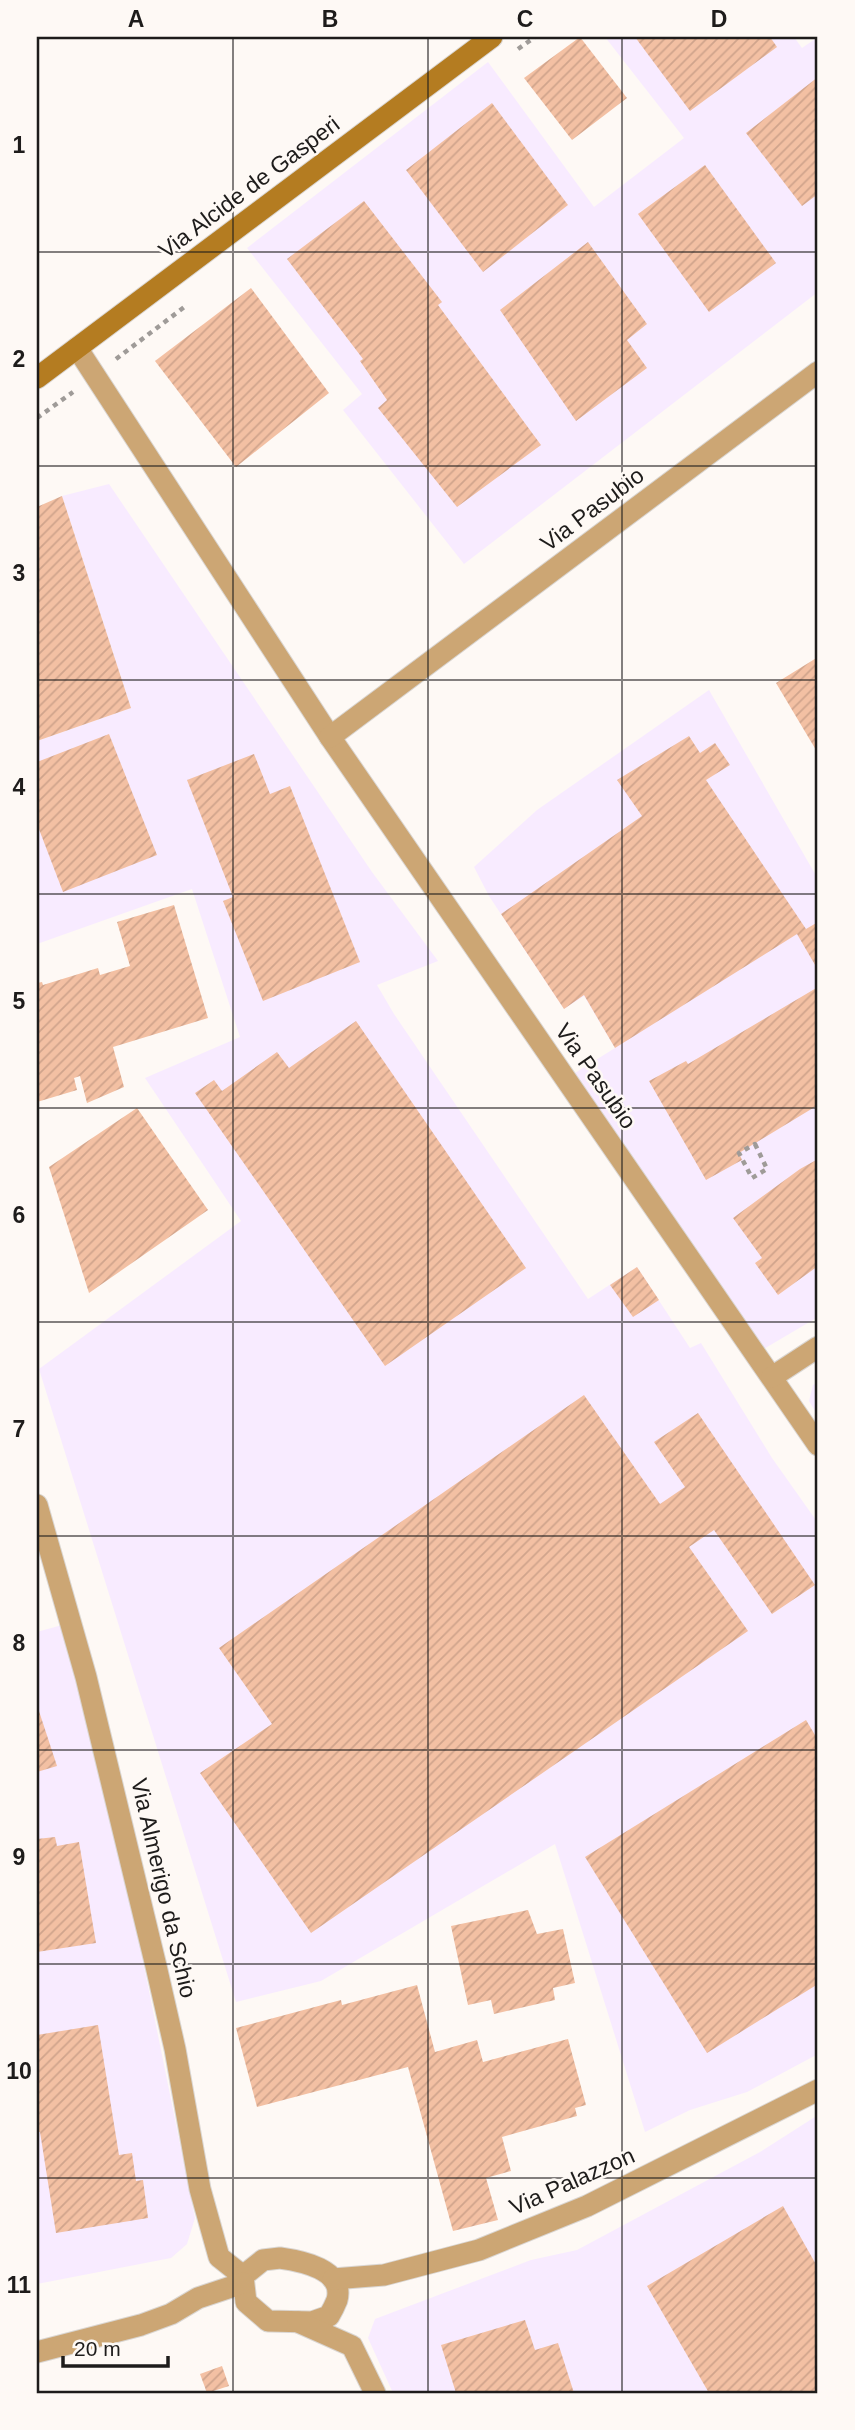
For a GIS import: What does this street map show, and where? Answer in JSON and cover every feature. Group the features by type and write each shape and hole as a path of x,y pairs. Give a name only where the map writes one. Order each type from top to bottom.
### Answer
{"street":[{"name":"Via Alcide de Gasperi","path":"37,378 492,37"},
{"name":"Via Pasubio","path":"77,348 330,737 818,1445"},
{"name":"Via Pasubio","path":"330,737 818,372"},
{"path":"772,1377 818,1348"},
{"name":"Via Almerigo da Schio","path":"37,1505 86,1677 153,1953 175,2049 200,2189 219,2257 243,2280"},
{"name":"Via Palazzon","path":"333,2279 384,2275 479,2250 587,2206 818,2090"},
{"path":"37,2352 141,2325 172,2314 198,2298 243,2280 263,2260 280,2258 317,2267 333,2279 338,2298 329,2316 312,2322 268,2321 246,2302 243,2280"},
{"path":"298,2322 352,2346 375,2393"}],"path":[{"path":"755,1144 767,1169 752,1178 739,1153 755,1144"}],"shaded area":[{"path":"605,37 794,37 802,48 818,37 818,292 464,564 343,410 362,394 247,248 488,62 594,207 684,138"},
{"path":"109,484 372,872 438,961 377,985 588,1299 637,1267 690,1348 701,1343 772,1458 818,1523 818,2054 747,2092 690,2110 645,2132 555,1844 321,1981 236,2002 39,1369 241,1221 145,1078 240,1037 192,889 37,944 37,741 131,708 62,496"},
{"path":"709,690 818,879 818,1317 762,1350 575,1073 615,1048 584,996 564,1009 489,896 474,867 537,810"},
{"path":"818,1382 818,1416 809,1401 813,1385"},
{"path":"62,1625 100,1749 195,2218 187,2244 171,2258 37,2284 37,1632"},
{"path":"818,2115 818,2393 393,2393 368,2338 375,2319 531,2260 577,2250 760,2152"}],"building":[{"path":"580,37 627,98 572,140 524,78"},
{"path":"635,37 770,37 777,47 690,111"},
{"path":"818,77 818,194 802,206 746,133"},
{"path":"492,103 568,205 483,272 406,170"},
{"path":"705,165 776,263 709,312 638,214"},
{"path":"364,201 442,302 438,305 541,445 457,507 378,408 387,400 360,361 363,359 287,259"},
{"path":"588,242 647,324 627,340 647,368 576,421 500,310"},
{"path":"251,288 329,393 236,467 155,361"},
{"path":"62,496 131,708 37,741 37,507"},
{"path":"818,657 818,749 816,750 776,683"},
{"path":"109,734 157,855 63,892 37,824 37,762"},
{"path":"689,736 700,753 715,743 730,765 706,780 806,929 818,922 818,970 797,934 615,1048 584,995 564,1009 501,914 642,816 617,780"},
{"path":"254,754 270,794 290,786 360,962 263,1001 223,901 233,897 187,780"},
{"path":"174,905 208,1018 113,1047 124,1087 87,1103 80,1076 74,1078 77,1090 37,1102 37,983 42,982 43,985 98,968 100,975 130,966 117,922"},
{"path":"818,987 818,1105 739,1153 742,1160 706,1180 649,1081 686,1061 688,1064"},
{"path":"356,1021 526,1268 385,1366 195,1093 214,1080 222,1091 277,1052 289,1068"},
{"path":"137,1108 208,1210 89,1293 49,1167"},
{"path":"818,1159 818,1266 778,1295 755,1263 762,1258 733,1218"},
{"path":"637,1267 659,1300 633,1317 610,1285"},
{"path":"584,1395 660,1504 685,1487 654,1442 698,1413 815,1585 772,1614 714,1530 689,1547 748,1631 311,1933 200,1773 272,1724 219,1648"},
{"path":"37,1705 57,1766 37,1772"},
{"path":"806,1720 818,1740 818,1984 707,2053 585,1857"},
{"path":"55,1837 57,1846 79,1842 96,1943 37,1952 37,1839"},
{"path":"528,1910 537,1934 563,1929 575,1983 553,1988 555,2000 494,2014 491,2000 468,2005 451,1926"},
{"path":"417,1985 435,2052 477,2040 483,2062 568,2039 586,2105 575,2108 577,2116 502,2137 511,2171 486,2178 498,2220 453,2231 408,2067 257,2107 236,2028 341,2000 342,2005"},
{"path":"98,2025 119,2155 132,2153 136,2181 143,2180 148,2218 56,2233 40,2132 37,2132 37,2035"},
{"path":"783,2206 818,2268 818,2390 813,2393 709,2393 647,2286"},
{"path":"525,2320 535,2350 558,2343 574,2393 456,2393 441,2345"},
{"path":"222,2366 229,2386 207,2393 200,2374"}]}
